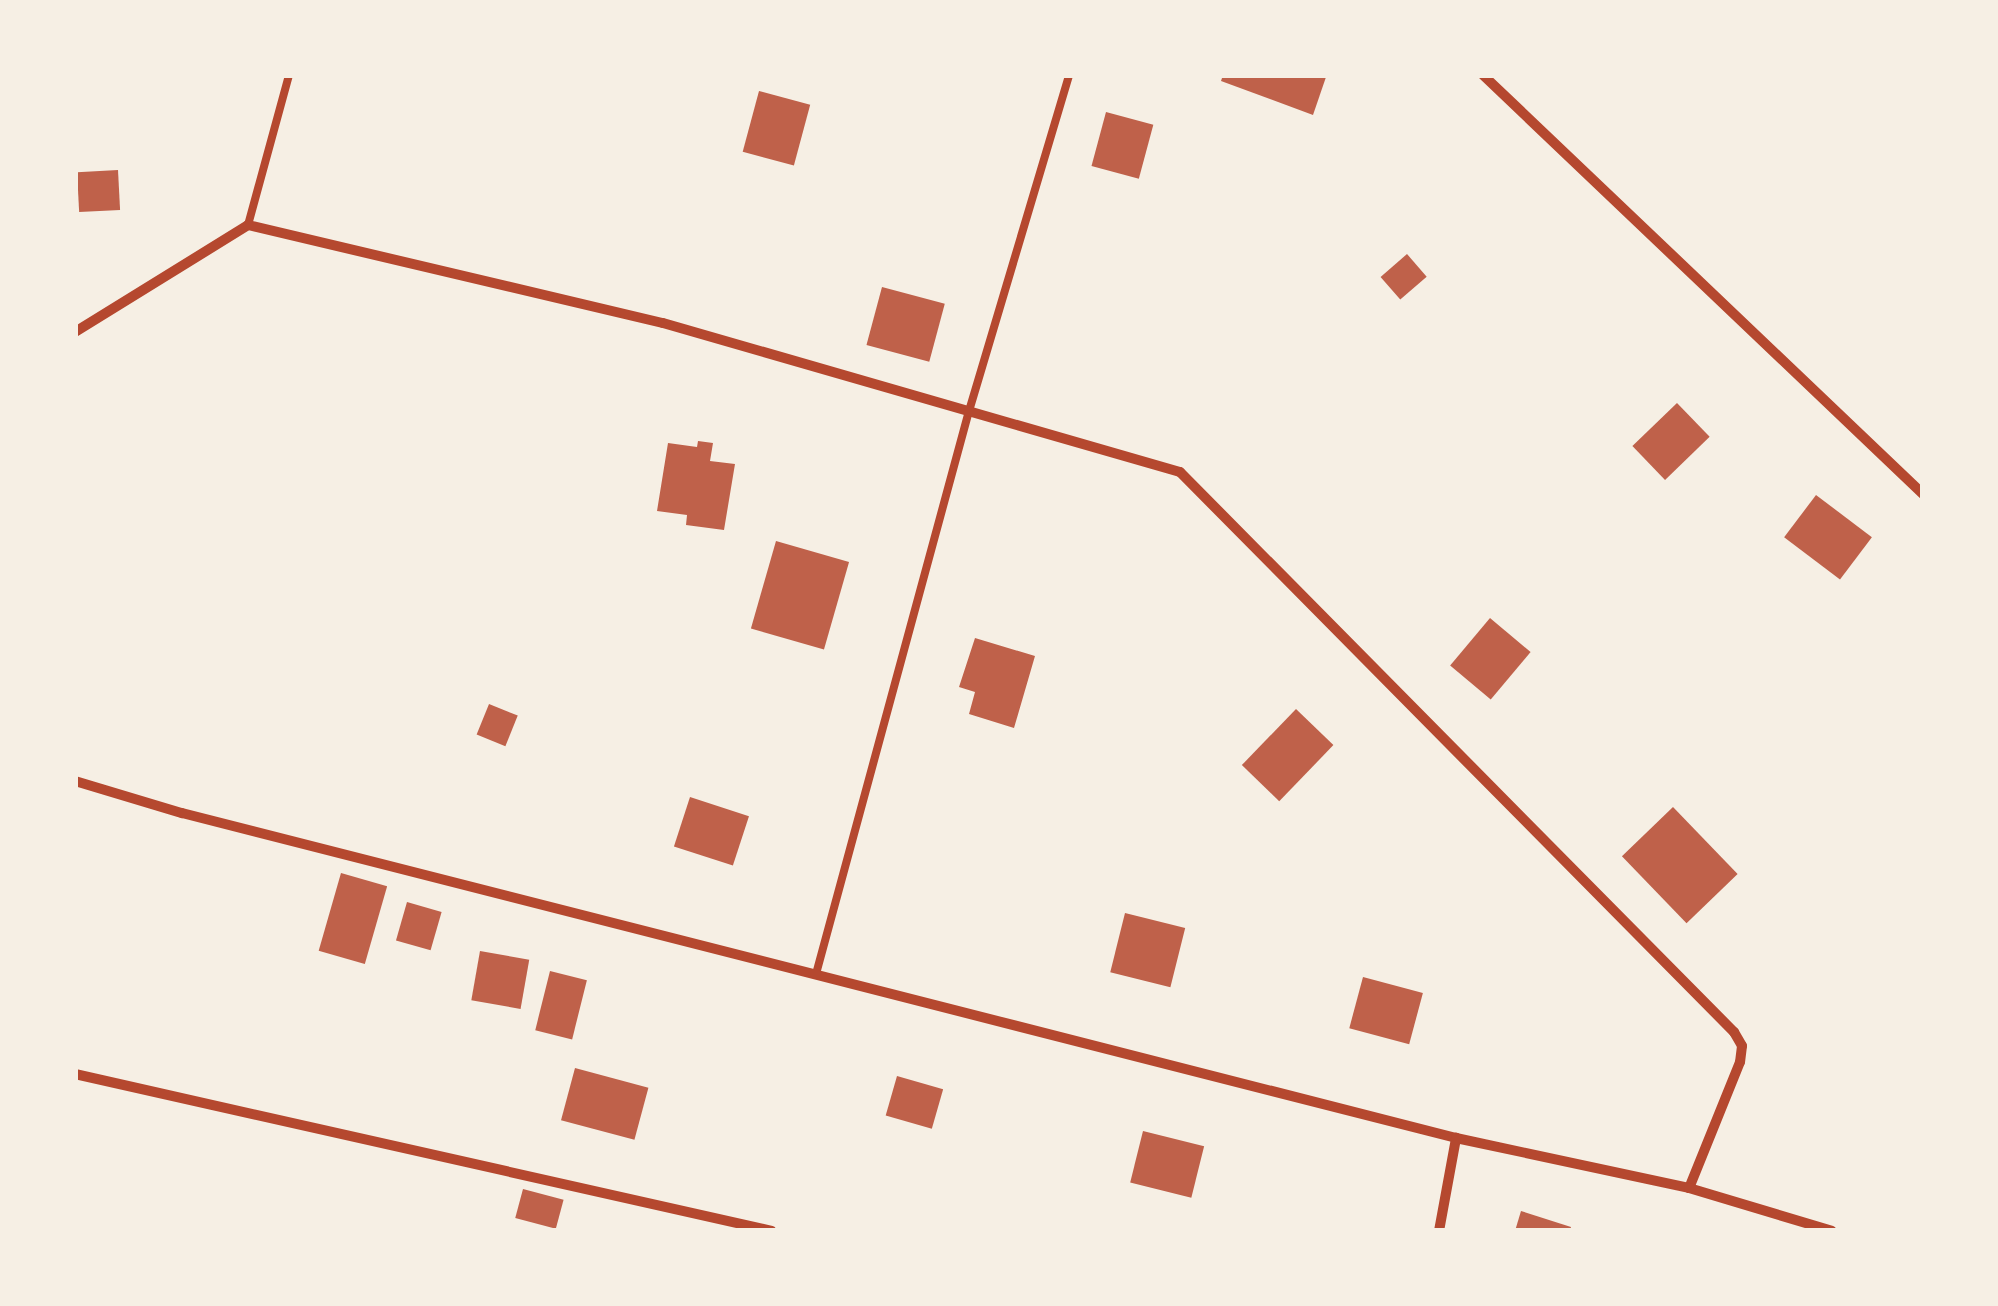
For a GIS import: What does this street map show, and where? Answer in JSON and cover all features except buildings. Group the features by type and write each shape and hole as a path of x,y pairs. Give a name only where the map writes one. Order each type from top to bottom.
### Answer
{"street":[{"path":"1483,75 1923,494"},
{"path":"75,332 248,226 664,323 1180,472 1734,1032 1742,1046 1740,1062 1689,1188"},
{"path":"75,780 182,812 1456,1138 1689,1188 1832,1231"},
{"path":"75,1074 772,1231"},
{"path":"1439,1231 1456,1138"}],"lane":[{"path":"248,226 289,75"},
{"path":"816,974 969,411 1068,75"}]}
